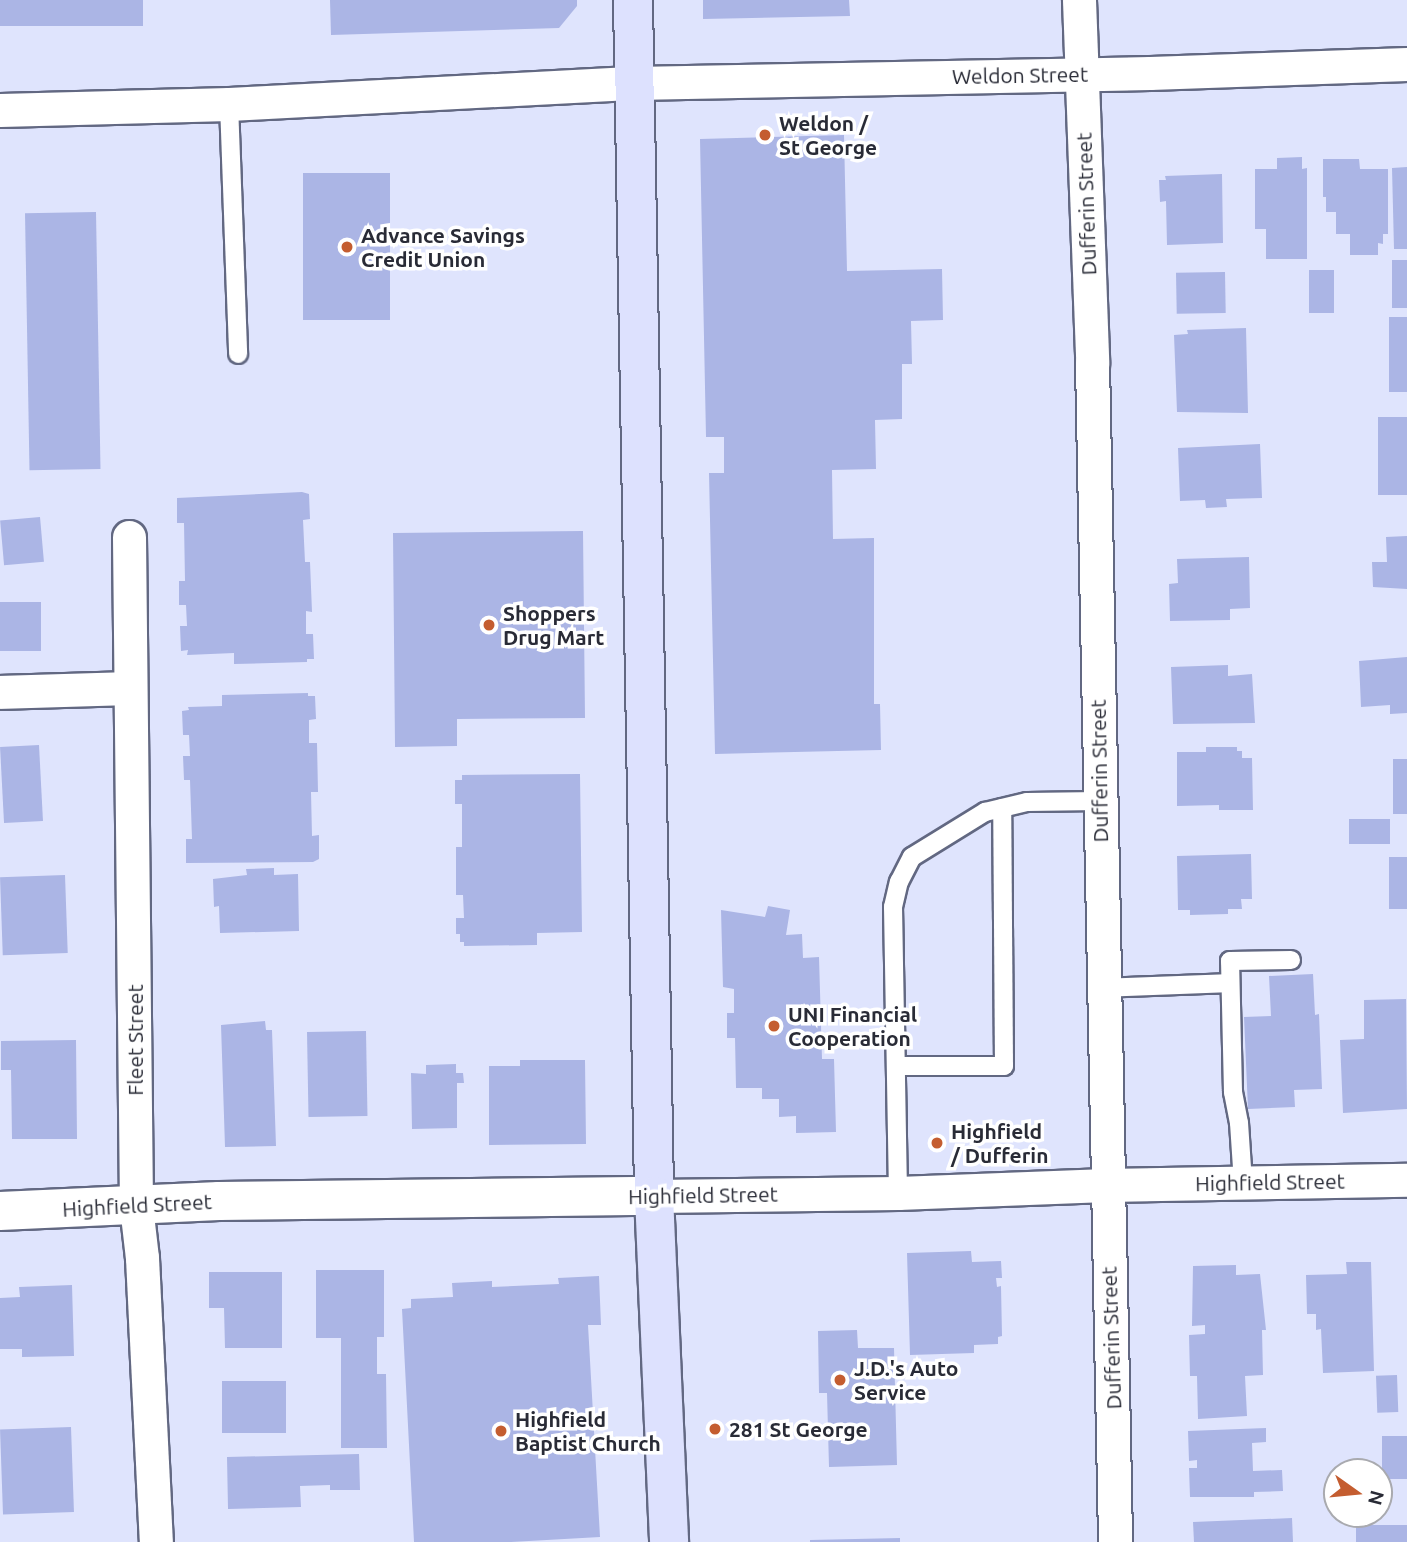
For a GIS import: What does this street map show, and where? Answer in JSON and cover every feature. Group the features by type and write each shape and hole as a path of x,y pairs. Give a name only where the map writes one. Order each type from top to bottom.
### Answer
{"main road":[{"path":"633,0 654,1196 669,1542"}],"street":[{"name":"Dufferin Street","path":"1079,0 1092,362 1102,988 1115,1542"},
{"name":"Weldon Street","path":"0,110 229,104 634,83 1407,64"},
{"name":"Fleet Street","path":"129,537 136,1206 142,1258 156,1542"},
{"path":"0,692 130,688"},
{"name":"Highfield Street","path":"0,1211 219,1201 898,1193 1106,1185 1407,1180"}],"lane":[{"path":"229,104 238,354"},
{"path":"898,1193 892,907 899,882 912,857 985,812 1027,802 1099,801"},
{"path":"896,1066 1004,1066 1002,808"},
{"path":"1243,1183 1239,1123 1233,1092 1230,961 1291,960"},
{"path":"1102,988 1230,983"}],"building":[{"path":"0,0 143,0 143,26 0,26"},
{"path":"330,0 577,0 577,6 559,28 331,35"},
{"path":"703,0 849,0 850,16 703,19"},
{"path":"844,135 847,271 942,269 943,320 911,321 912,364 902,364 902,419 875,420 876,469 832,470 833,539 874,538 874,704 880,704 881,750 715,754 709,473 724,473 724,437 706,437 700,139"},
{"path":"1302,157 1302,169 1307,168 1307,259 1266,259 1266,229 1255,229 1255,169 1277,169 1277,158"},
{"path":"1323,159 1359,159 1360,169 1388,169 1388,234 1383,234 1383,244 1378,243 1378,255 1350,255 1350,234 1336,234 1336,212 1326,212 1326,197 1323,197"},
{"path":"1407,167 1407,249 1394,249 1392,168"},
{"name":"Advance Savings Credit Union","path":"303,173 390,173 390,320 303,320"},
{"path":"1222,174 1223,243 1167,245 1166,201 1160,202 1159,180 1166,180 1165,176"},
{"path":"96,212 100,469 29,470 25,213"},
{"path":"1392,260 1407,260 1407,308 1392,308"},
{"path":"1309,270 1334,270 1334,313 1309,313"},
{"path":"1225,272 1226,313 1177,314 1176,273"},
{"path":"1389,317 1407,317 1407,392 1389,392"},
{"path":"1246,328 1248,413 1177,412 1174,335 1188,334 1187,330"},
{"path":"1378,417 1407,417 1407,495 1378,495"},
{"path":"1260,444 1262,498 1226,499 1227,507 1206,508 1205,500 1180,501 1178,448"},
{"path":"302,492 309,494 310,519 303,520 305,562 310,562 312,612 306,611 306,634 313,634 314,659 307,659 307,662 234,664 234,653 187,655 188,650 181,651 180,626 187,626 186,605 179,605 179,581 185,581 184,523 177,523 177,498"},
{"path":"40,517 44,562 4,565 0,520"},
{"name":"Shoppers Drug Mart","path":"583,531 585,718 457,719 457,746 395,747 393,533"},
{"path":"1407,536 1407,589 1373,587 1372,562 1387,562 1386,537"},
{"path":"1249,557 1250,608 1230,609 1230,620 1170,621 1169,584 1178,583 1177,559"},
{"path":"0,602 41,602 41,651 0,651"},
{"path":"1407,657 1407,713 1390,714 1390,705 1361,707 1359,661"},
{"path":"1228,665 1228,676 1252,674 1255,723 1173,724 1171,667"},
{"path":"308,693 308,696 315,696 316,719 309,720 309,743 317,743 318,792 311,792 312,836 319,835 319,859 313,862 186,863 186,839 192,839 190,780 184,780 183,756 190,756 189,735 183,735 182,711 189,710 188,707 222,706 222,695"},
{"path":"39,745 43,821 4,823 0,747"},
{"path":"1206,747 1237,747 1237,751 1242,751 1242,758 1252,758 1253,810 1219,810 1219,805 1177,806 1177,752 1206,752"},
{"path":"1393,759 1407,759 1407,814 1393,814"},
{"path":"580,774 582,932 537,933 537,945 464,946 464,942 460,942 460,934 456,934 456,918 464,918 463,895 456,895 456,847 462,847 462,804 455,804 455,780 462,780 462,775"},
{"path":"1349,819 1390,819 1390,844 1349,844"},
{"path":"1251,854 1252,899 1241,899 1242,909 1228,909 1228,914 1190,915 1190,910 1178,910 1177,856"},
{"path":"1389,857 1407,857 1407,909 1389,909"},
{"path":"274,868 274,875 298,874 299,931 220,933 219,906 214,907 213,879 247,875 246,869"},
{"path":"65,875 68,953 3,955 0,877"},
{"name":"UNI Financial Cooperation","path":"768,906 790,910 786,935 802,934 803,958 819,957 822,1059 834,1059 836,1132 796,1133 796,1116 779,1117 779,1099 762,1099 762,1088 736,1088 735,1038 727,1038 727,1013 734,1013 734,989 723,987 721,910 765,917"},
{"path":"1313,974 1315,1015 1319,1014 1322,1089 1294,1090 1295,1107 1248,1109 1244,1017 1271,1016 1269,976"},
{"path":"1406,999 1407,1109 1343,1113 1340,1040 1364,1039 1364,1000"},
{"path":"265,1021 266,1030 272,1030 276,1146 225,1147 221,1025"},
{"path":"366,1031 367,1116 308,1117 307,1032"},
{"path":"76,1040 77,1139 12,1139 11,1070 1,1070 1,1041"},
{"path":"520,1060 585,1060 586,1144 489,1145 489,1066 520,1066"},
{"path":"456,1064 456,1073 463,1073 464,1083 457,1083 457,1128 412,1129 411,1073 426,1074 426,1065"},
{"path":"971,1251 972,1262 1001,1261 1002,1278 996,1278 997,1287 1001,1286 1002,1336 998,1337 998,1344 974,1345 974,1353 910,1355 907,1253"},
{"path":"1346,1262 1371,1262 1374,1371 1323,1373 1321,1329 1316,1330 1316,1314 1307,1314 1306,1275 1347,1274"},
{"path":"1236,1265 1236,1275 1260,1274 1266,1330 1262,1330 1263,1375 1245,1376 1247,1416 1198,1419 1197,1376 1190,1376 1189,1335 1205,1334 1205,1325 1192,1326 1193,1266"},
{"path":"316,1270 384,1270 384,1337 377,1337 377,1374 386,1374 387,1448 341,1448 341,1338 316,1338"},
{"path":"209,1272 282,1272 282,1348 225,1348 224,1308 209,1308"},
{"name":"Highfield Baptist Church","path":"599,1276 601,1325 588,1325 600,1537 511,1542 414,1542 402,1309 411,1308 411,1299 453,1297 452,1283 492,1281 492,1287 559,1284 558,1278"},
{"path":"72,1285 74,1356 22,1357 22,1349 0,1349 0,1298 20,1297 19,1287"},
{"path":"857,1330 858,1348 894,1348 897,1465 829,1467 827,1393 819,1393 818,1331"},
{"path":"1397,1375 1398,1412 1377,1413 1376,1376"},
{"path":"222,1381 286,1381 286,1433 222,1433"},
{"path":"71,1427 74,1512 3,1514 0,1429"},
{"path":"1266,1428 1266,1442 1252,1443 1253,1471 1282,1470 1283,1491 1254,1492 1254,1497 1190,1497 1189,1468 1197,1468 1197,1460 1189,1461 1188,1431"},
{"path":"1382,1436 1407,1436 1407,1479 1393,1479 1393,1458 1382,1458"},
{"path":"359,1454 360,1490 330,1490 330,1485 300,1486 301,1507 228,1509 227,1457"},
{"path":"1292,1518 1293,1542 1194,1542 1193,1522"},
{"path":"1393,1525 1407,1525 1407,1542 1356,1542 1356,1528 1393,1528"},
{"path":"900,1538 900,1542 810,1542 810,1540"}],"place":[{"name":"Weldon / St George","path":"765,135"},
{"name":"Advance Savings Credit Union","path":"347,247"},
{"name":"Shoppers Drug Mart","path":"489,625"},
{"name":"UNI Financial Cooperation","path":"774,1026"},
{"name":"Highfield / Dufferin","path":"937,1143"},
{"name":"J.D.'s Auto Service","path":"840,1380"},
{"name":"281 St George","path":"715,1429"},
{"name":"Highfield Baptist Church","path":"501,1431"}]}
